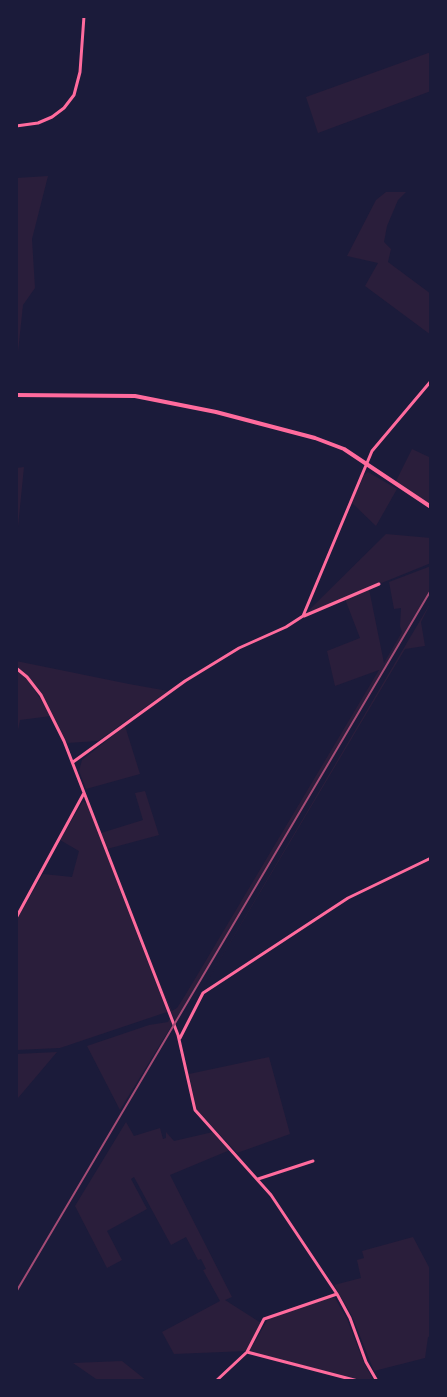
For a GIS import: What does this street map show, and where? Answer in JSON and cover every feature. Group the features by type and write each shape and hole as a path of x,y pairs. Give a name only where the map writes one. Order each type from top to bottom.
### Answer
{"street":[{"path":"16,126 38,123 52,117 64,108 74,95 80,72 84,16"},
{"path":"303,616 372,451 431,381"},
{"path":"16,395 96,394 136,396 165,401 315,438 344,449 366,463 381,476 431,507"},
{"path":"73,762 185,681 239,648 286,627 303,616 379,584"},
{"path":"16,668 27,677 41,695 73,762 180,1038 195,1110 271,1195 337,1294 350,1318 366,1362 376,1381"},
{"path":"16,918 84,792"},
{"path":"180,1038 203,993 348,898 431,858"},
{"path":"258,1179 313,1161"},
{"path":"216,1381 247,1352 264,1319 337,1294"},
{"path":"247,1352 358,1381"}],"shaded area":[{"path":"431,52 431,91 318,133 306,97"},
{"path":"48,176 32,239 35,288 23,305 16,371 16,178"},
{"path":"386,192 406,192 398,200 387,226 384,242 391,249 388,262 431,294 431,335 365,286 378,263 347,256 376,200"},
{"path":"412,449 429,457 431,455 431,505 395,483"},
{"path":"24,467 16,547 16,468"},
{"path":"368,472 397,489 376,526 352,503 364,475"},
{"path":"386,534 431,538 431,563 305,614"},
{"path":"431,566 431,588 175,1021 151,962 172,1011 177,1008 186,994 379,670 335,686 327,651 360,638 345,599 369,589 384,663 402,632 400,626 401,608 394,609 389,582"},
{"path":"431,602 421,622 425,646 405,649 196,1000"},
{"path":"16,661 168,691 98,741 67,743 40,690 16,666"},
{"path":"16,669 29,681 51,716 20,720 16,740"},
{"path":"125,726 140,774 86,789 79,771 82,760"},
{"path":"145,791 159,835 107,849 101,833 143,820 135,793"},
{"path":"83,801 87,804 167,1012 60,1048 16,1050 16,921 43,874 72,877 79,851 60,840"},
{"path":"170,1018 172,1025 120,1110 87,1046 149,1025 168,1022"},
{"path":"57,1052 18,1098 16,1101 16,1054"},
{"path":"269,1057 290,1134 237,1153 196,1109 189,1074"},
{"path":"126,1122 134,1136 160,1128 163,1139 166,1138 166,1132 174,1141 213,1132 230,1150 170,1175 232,1297 225,1300 261,1323 247,1351 174,1354 162,1332 220,1301 203,1270 206,1269 201,1259 198,1260 186,1237 171,1245 134,1177 131,1179 147,1209 107,1231 122,1260 107,1268 75,1206"},
{"path":"413,1237 431,1271 431,1336 428,1337 425,1358 374,1371 352,1316 334,1285 361,1278 357,1260 364,1258 362,1251"},
{"path":"329,1298 335,1298 347,1319 364,1363 374,1381 365,1381 249,1352 268,1319"},
{"path":"122,1361 147,1381 99,1381 73,1363"}],"railway":[{"path":"16,1292 431,590"}]}
